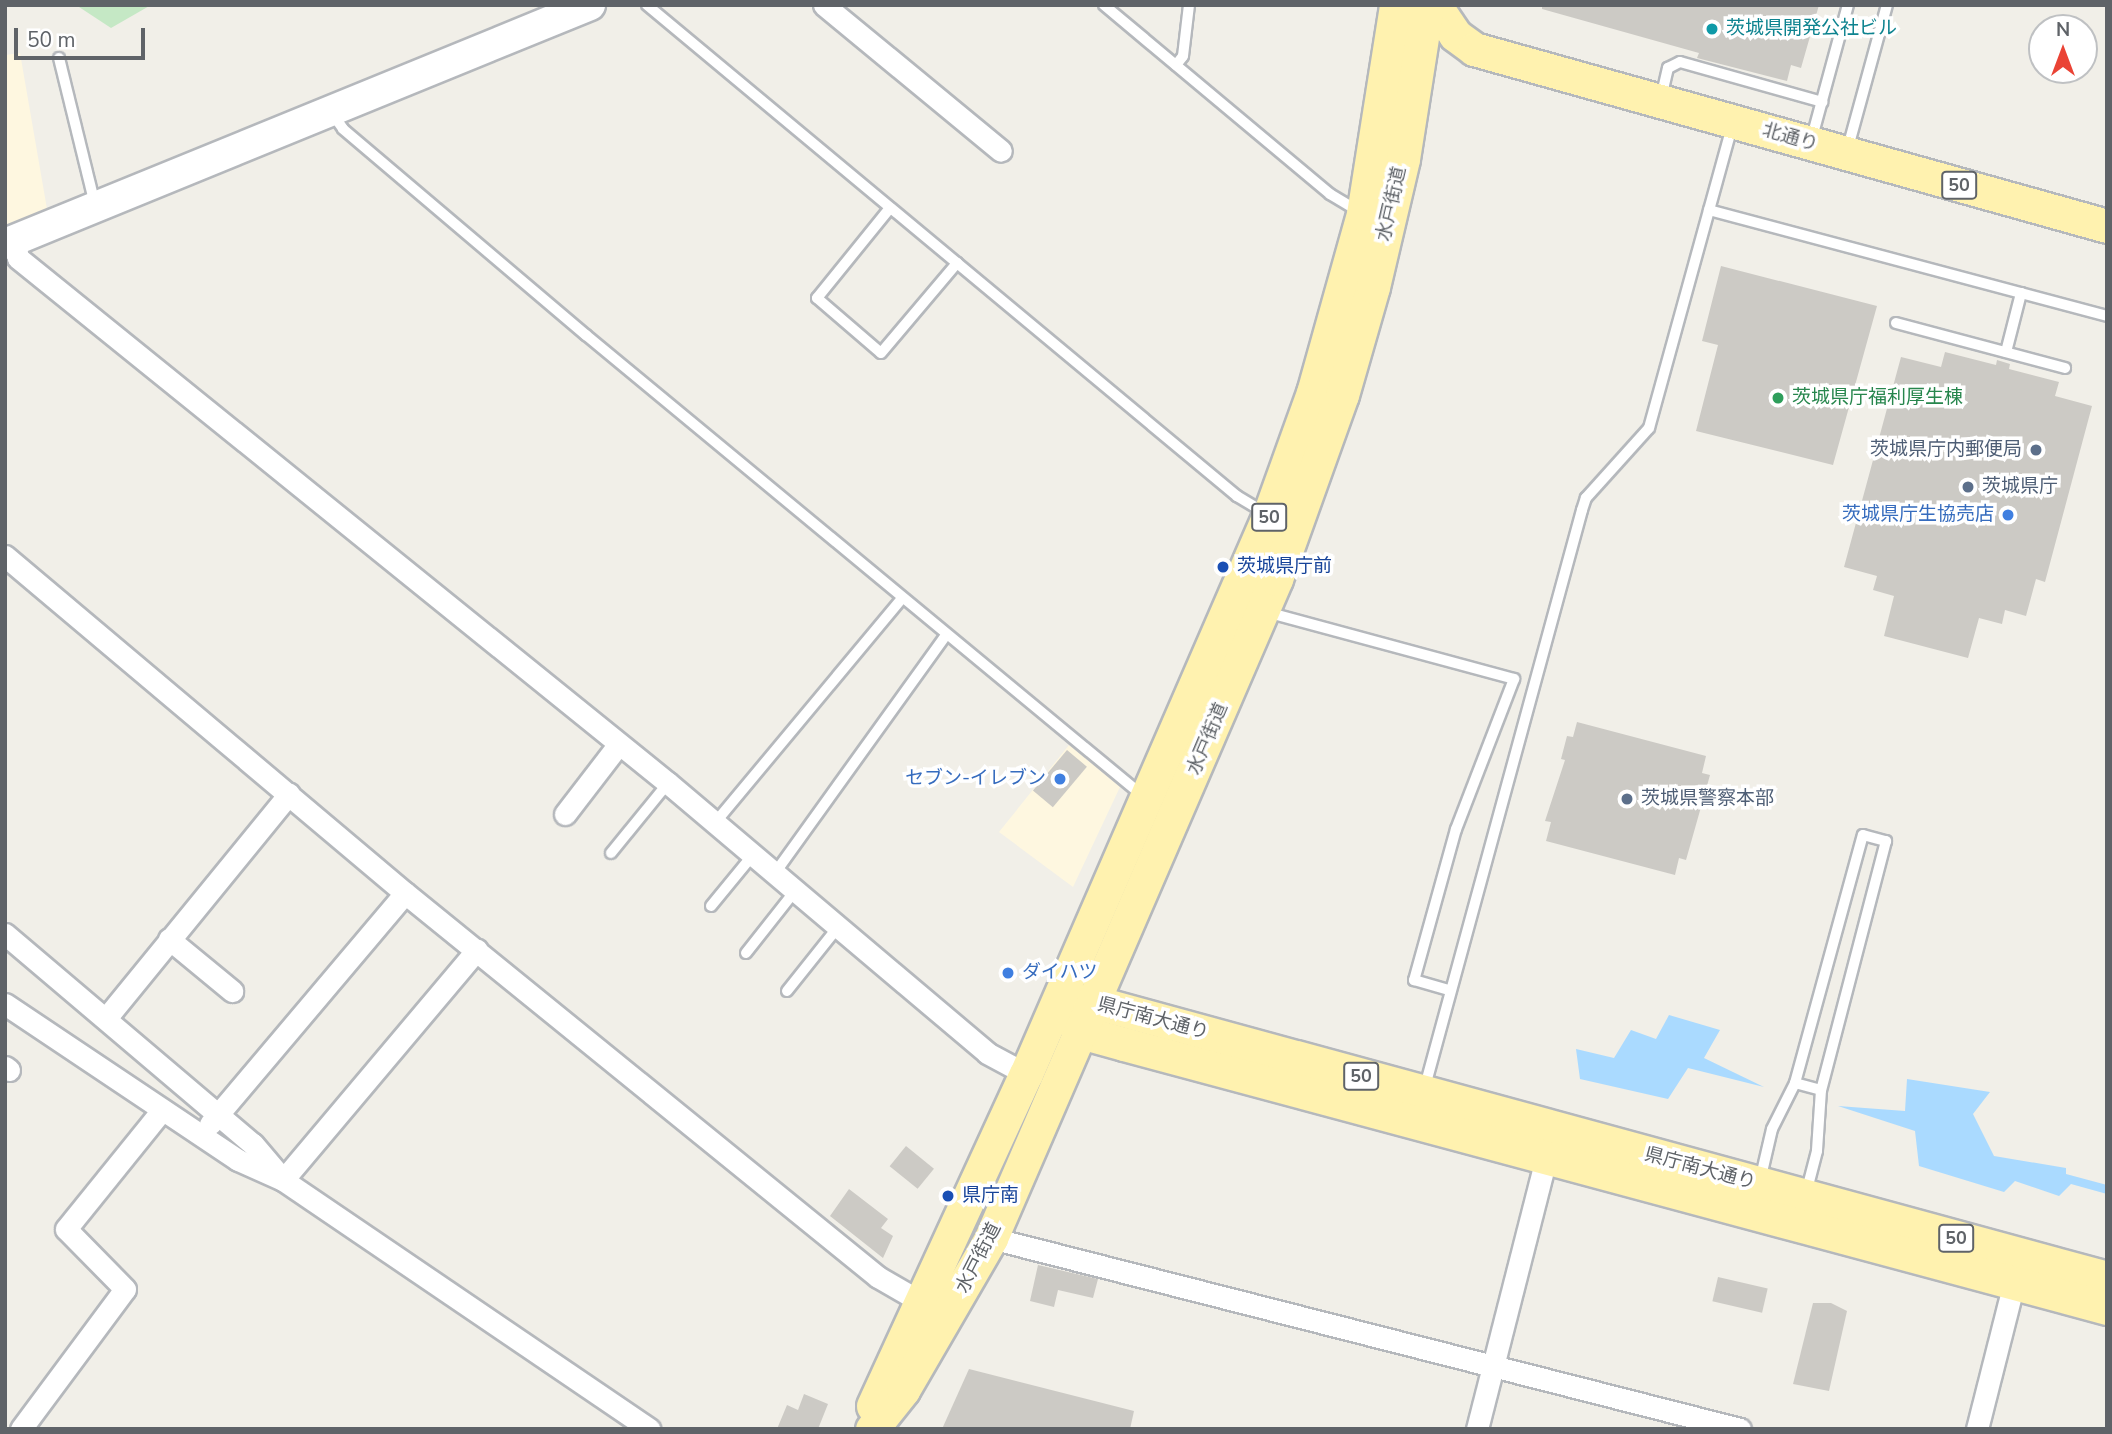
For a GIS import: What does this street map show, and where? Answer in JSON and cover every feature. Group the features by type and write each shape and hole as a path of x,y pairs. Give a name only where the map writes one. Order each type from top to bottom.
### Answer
{"main road":[{"name":"水戸街道","path":"872,1429 903,1390 990,1238 1263,612 1269,553 1269,515 1317,382 1363,214 1396,5"},
{"name":"水戸街道","path":"862,1429 923,1303 1148,800 1269,553 1354,356 1413,96 1427,5"},
{"path":"1435,5 1455,35 1474,49"},
{"path":"1413,96 1440,62 1474,49"},
{"name":"北通り","path":"1474,49 2107,226"},
{"name":"県庁南大通り","path":"1057,1002 1094,1002 2107,1278"},
{"name":"県庁南大通り","path":"1057,1002 1081,1032 2107,1308"}],"street":[{"path":"590,5 332,113 10,242 18,258 668,783 988,1053 1026,1073"},
{"path":"824,5 1001,151"},
{"path":"5,556 405,893 878,1277 923,1303"},
{"path":"565,814 619,744"},
{"path":"107,1017 289,794"},
{"path":"202,1133 405,893"},
{"path":"5,934 107,1017 253,1144 283,1181"},
{"path":"170,939 232,991"},
{"path":"283,1181 477,950"},
{"path":"5,1004 162,1110 202,1133 238,1160 283,1181 650,1429"},
{"path":"21,1429 125,1289 66,1229 162,1110"},
{"path":"1476,1429 1546,1158"},
{"path":"990,1238 1740,1429"},
{"path":"1977,1429 2014,1283"}],"lane":[{"path":"648,5 1237,496 1269,515"},
{"path":"1104,5 1330,194 1363,214"},
{"path":"1176,65 1183,56 1189,5"},
{"path":"1811,143 1848,5"},
{"path":"1847,154 1887,5"},
{"path":"59,58 96,207"},
{"path":"1660,101 1668,68 1680,62 1822,102"},
{"path":"332,113 353,137 946,635 1148,800"},
{"path":"1424,1093 1582,510 1586,498 1649,428 1733,122"},
{"path":"890,208 817,298 881,354 957,263"},
{"path":"1709,210 2107,316"},
{"path":"2006,352 2021,293"},
{"path":"1896,323 2065,368"},
{"path":"714,824 902,598"},
{"path":"1263,612 1514,679 1456,829 1414,980 1450,990"},
{"path":"775,873 946,635"},
{"path":"611,853 668,783"},
{"path":"1863,835 1886,841 1821,1090 1822,1124 1805,1197 1771,1218 1759,1185 1772,1129 1795,1083 1863,835"},
{"path":"711,906 752,856"},
{"path":"746,953 795,891"},
{"path":"788,992 838,927"},
{"path":"1795,1083 1821,1090"}],"shaded area":[{"path":"20,53 47,209 5,227 5,55"},
{"path":"1069,745 1120,787 1073,887 999,832"}],"green space":[{"path":"76,5 151,5 111,28"}],"water":[{"path":"1669,1015 1720,1030 1704,1058 1764,1087 1688,1068 1668,1099 1580,1079 1576,1049 1614,1058 1631,1030 1656,1039"},
{"path":"1907,1079 1990,1092 1973,1114 1994,1156 2066,1168 2066,1174 2107,1185 2107,1194 2071,1184 2059,1196 2015,1181 2004,1192 1919,1166 1915,1131 1838,1106 1905,1111"}],"building":[{"name":"茨城県開発公社ビル","path":"1542,5 1819,5 1801,68 1791,65 1787,81 1697,58 1699,53 1542,9"},
{"name":"茨城県庁福利厚生棟","path":"1721,266 1877,306 1833,465 1696,431 1718,345 1702,341"},
{"name":"茨城県庁","path":"1945,352 1996,365 1997,360 2010,364 2009,369 2059,382 2055,396 2092,406 2045,582 2036,579 2026,616 2005,610 2002,624 1979,618 1968,658 1884,636 1894,596 1873,590 1877,576 1844,567 1901,357 1941,367"},
{"name":"茨城県警察本部","path":"1577,722 1706,756 1702,773 1710,775 1686,860 1679,858 1675,875 1546,841 1551,822 1545,821 1565,760 1561,759 1567,736 1573,737"},
{"name":"セブン-イレブン","path":"1067,750 1087,767 1053,807 1033,791"},
{"path":"906,1146 934,1169 918,1189 890,1166"},
{"path":"849,1189 888,1219 881,1228 893,1236 883,1258 830,1216"},
{"path":"1038,1265 1098,1279 1093,1298 1058,1290 1054,1307 1030,1301"},
{"path":"1718,1277 1768,1288 1762,1313 1712,1301"},
{"path":"1813,1303 1831,1303 1847,1311 1829,1391 1793,1384"},
{"path":"969,1369 1134,1411 1130,1429 942,1429"},
{"path":"804,1394 828,1404 818,1429 777,1429 787,1405 798,1410"}],"place":[{"name":"茨城県開発公社ビル","path":"1712,29"},
{"name":"茨城県庁福利厚生棟","path":"1778,398"},
{"name":"茨城県庁内郵便局","path":"2036,450"},
{"name":"茨城県庁","path":"1968,487"},
{"name":"茨城県庁生協売店","path":"2008,515"},
{"name":"茨城県庁前","path":"1223,567"},
{"name":"セブン-イレブン","path":"1060,779"},
{"name":"茨城県警察本部","path":"1627,799"},
{"name":"ダイハツ","path":"1008,973"},
{"name":"県庁南","path":"948,1196"}]}
